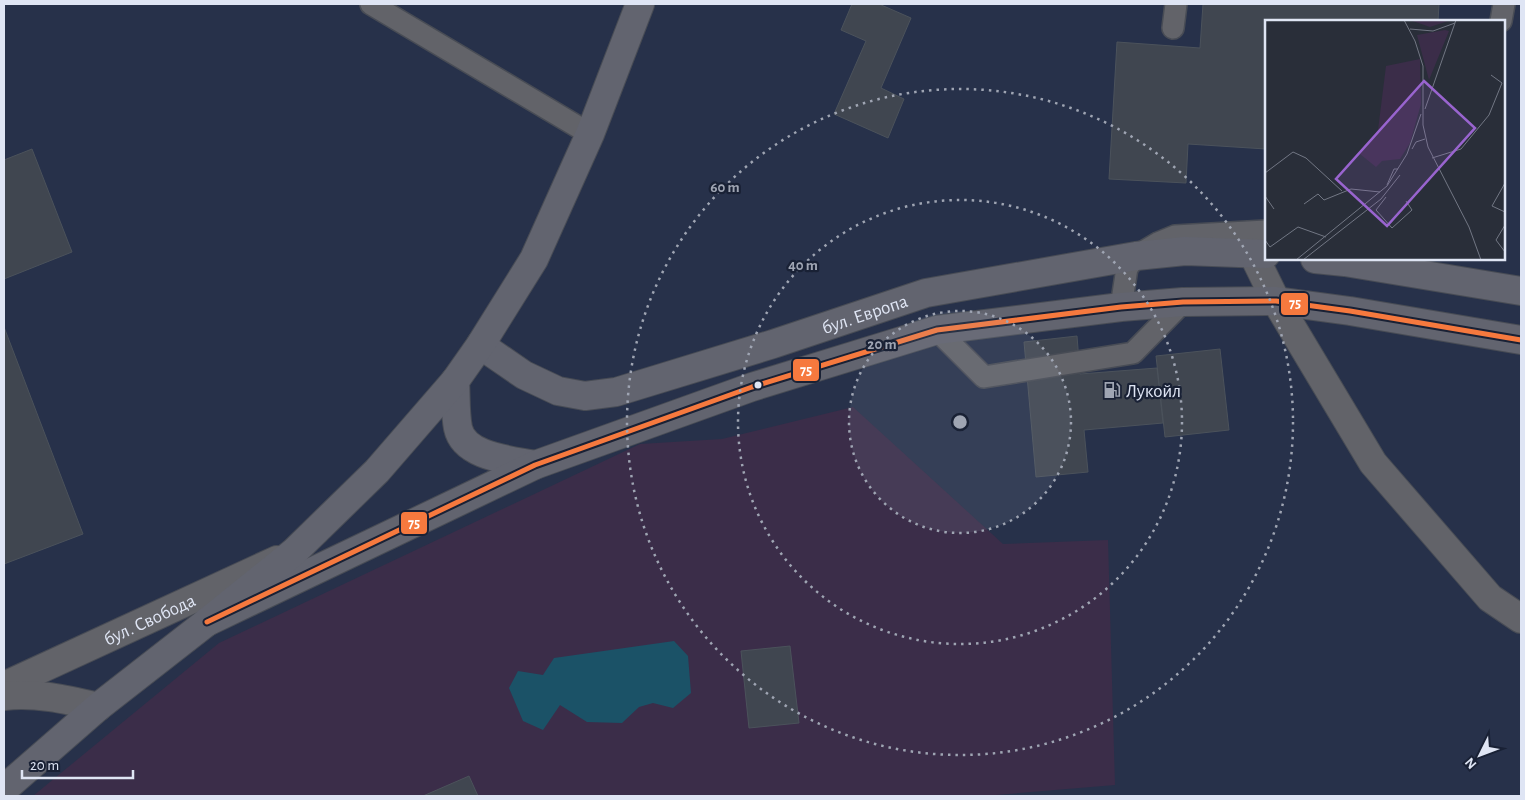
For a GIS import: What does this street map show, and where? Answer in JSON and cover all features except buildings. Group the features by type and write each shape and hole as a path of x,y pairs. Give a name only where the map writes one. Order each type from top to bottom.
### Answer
{"main road":[{"path":"4,790 98,707 294,552 376,471 455,381 481,344 534,259 590,134 640,4"},
{"name":"бул. Европа","path":"481,344 524,375 558,391 585,396 616,392 773,344 926,293 1136,256 1261,246"},
{"path":"1325,260 1521,292"},
{"name":"бул. Европа","path":"207,622 535,465 752,387 937,330 1121,307 1183,302 1276,301 1350,311 1521,340"},
{"path":"455,381 458,429 462,438 469,446 479,452 535,465"}],"street":[{"path":"1261,246 1276,301 1373,463 1490,598 1521,619"},
{"name":"бул. Свобода","path":"4,686 294,552"},
{"path":"4,696 34,696 98,707"}],"lane":[{"path":"371,4 590,134"},
{"path":"1173,28 1176,4"},
{"path":"1501,20 1504,4"},
{"path":"1121,307 1127,268 1136,256"},
{"path":"937,330 984,377 1133,353 1183,302"}],"shaded area":[{"path":"4,4 1521,4 1521,796 4,796"},
{"path":"853,407 1003,544 1108,540 1115,785 984,796 33,796 219,643 640,444 722,439"},
{"path":"674,641 688,656 691,693 673,708 653,703 639,707 622,723 587,722 560,705 543,730 523,721 509,688 518,671 543,675 554,658"}],"transit line":[{"name":"75","path":"207,622 535,465 752,387 937,330 1121,307 1183,302 1276,301 1350,311 1521,340"}],"place":[{"name":"Лукойл","path":"1112,390"}]}
